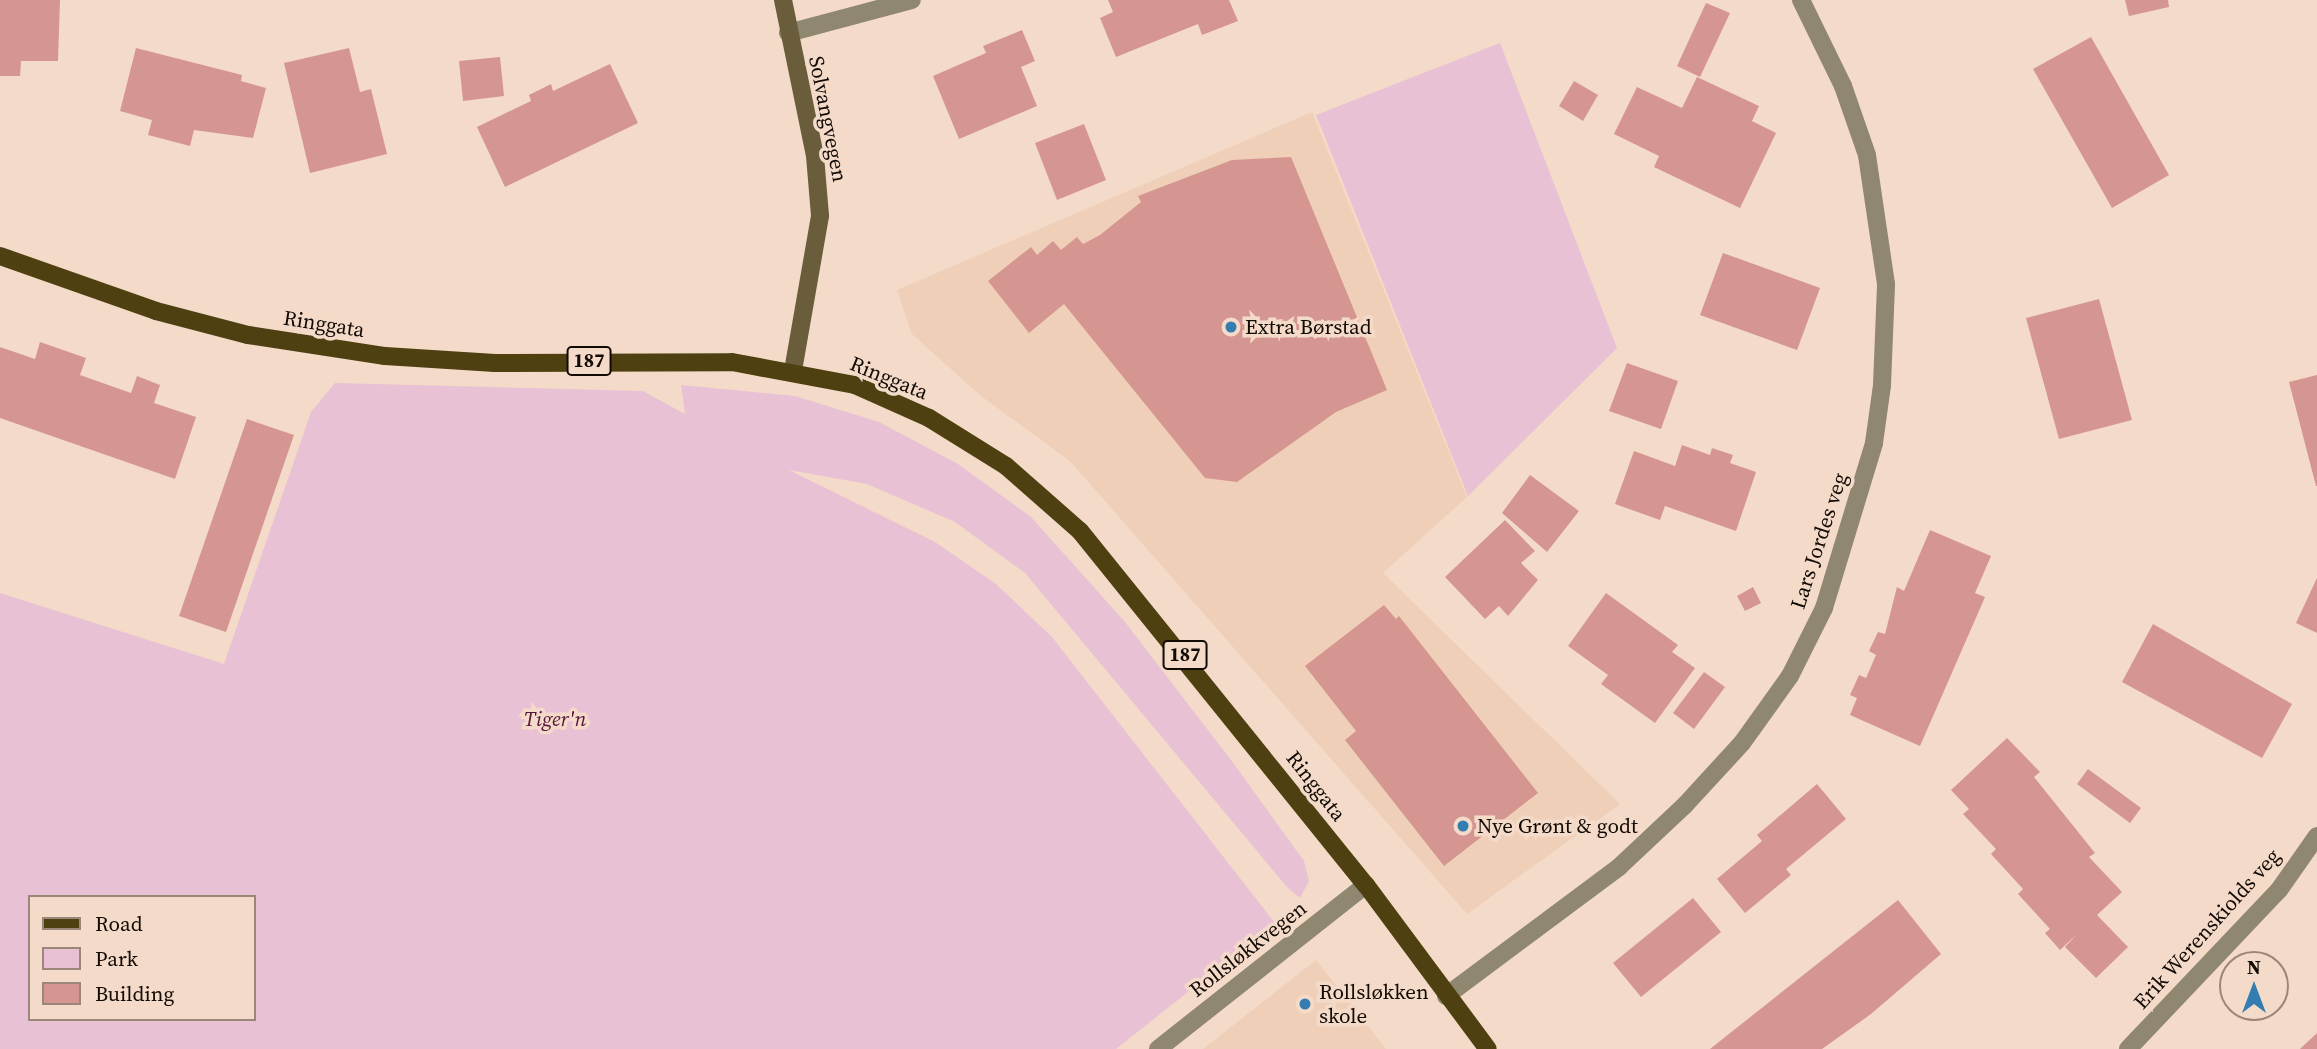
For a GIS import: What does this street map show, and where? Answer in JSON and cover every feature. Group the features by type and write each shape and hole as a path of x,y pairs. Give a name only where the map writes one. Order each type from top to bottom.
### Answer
{"main road":[{"name":"Solvangvegen","path":"783,0 815,156 820,216 793,370"},
{"name":"Ringgata","path":"0,256 156,311 340,350 495,363 665,359 793,370 895,400 974,444 1043,497 1154,617 1366,885 1488,1049"}],"street":[{"path":"788,33 912,0"},
{"name":"Lars Jordes veg","path":"1446,996 1619,867 1685,805 1742,743 1790,676 1824,608 1874,443 1882,385 1886,284 1867,155 1843,86 1801,0"},
{"name":"Erik Werenskiolds veg","path":"2128,1049 2279,890 2317,836"},
{"name":"Rollsløkkvegen","path":"1158,1049 1366,885"}],"shaded area":[{"path":"1312,112 1467,497 1383,573 1620,804 1467,914 1070,461 981,396 912,334 897,290"},
{"name":"Rollsløkken skole","path":"1316,960 1386,1049 1203,1049"}],"green space":[{"path":"1500,43 1617,348 1468,496 1316,115"},
{"name":"Tiger'n","path":"335,383 643,391 685,414 681,385 795,396 879,422 958,464 1031,517 1125,622 1234,764 1304,861 1309,881 1300,898 1287,887 1025,573 955,522 867,484 789,470 935,542 996,584 1052,637 1275,923 1116,1049 0,1049 0,593 224,664 311,412"}],"building":[{"path":"0,0 60,0 58,61 21,61 20,76 0,76"},
{"path":"1108,0 1229,0 1238,21 1202,35 1198,24 1116,57 1100,18 1113,12"},
{"path":"2125,0 2168,0 2169,7 2129,16"},
{"path":"1706,3 1730,13 1700,77 1677,66"},
{"path":"1022,30 1035,61 1021,67 1037,106 959,139 933,76 986,53 983,46"},
{"path":"2091,37 2169,175 2112,208 2033,69"},
{"path":"136,48 242,75 241,81 266,88 253,138 194,130 190,146 148,135 152,120 120,111"},
{"path":"349,48 360,92 371,89 387,154 310,173 284,63"},
{"path":"500,57 504,96 463,101 459,61"},
{"path":"610,64 638,123 505,187 477,127 531,101 529,95 551,84 553,91"},
{"path":"1697,77 1759,106 1752,121 1776,133 1740,208 1654,167 1659,156 1614,134 1637,87 1682,108"},
{"path":"1574,81 1598,95 1583,121 1559,106"},
{"path":"1084,124 1106,180 1057,200 1035,143"},
{"path":"1291,157 1387,390 1336,412 1237,482 1205,478 1064,304 1029,333 988,281 1031,247 1037,255 1053,241 1061,250 1077,237 1083,244 1100,235 1141,202 1138,196 1232,160"},
{"path":"1723,253 1820,288 1797,350 1700,315"},
{"path":"2099,299 2132,420 2059,439 2026,318"},
{"path":"40,342 86,358 80,375 131,393 137,376 160,385 154,403 196,417 175,479 0,418 0,347 35,359"},
{"path":"1627,363 1678,381 1661,429 1609,411"},
{"path":"2317,375 2317,486 2316,486 2289,382"},
{"path":"247,419 294,435 226,632 179,616"},
{"path":"1682,445 1710,455 1712,448 1733,455 1730,463 1756,472 1736,531 1665,506 1660,520 1615,504 1634,451 1675,466"},
{"path":"1530,475 1579,511 1547,552 1502,513"},
{"path":"1505,520 1535,551 1521,563 1538,580 1508,616 1499,606 1485,619 1445,577"},
{"path":"1930,530 1991,556 1975,593 1985,597 1920,746 1850,715 1857,698 1850,695 1859,675 1866,678 1876,655 1869,651 1878,632 1885,634 1897,587 1904,591"},
{"path":"2317,578 2317,633 2296,623"},
{"path":"1753,587 1761,603 1745,611 1737,596"},
{"path":"1606,593 1678,645 1672,652 1695,668 1655,723 1601,684 1608,675 1568,646"},
{"path":"1384,605 1396,619 1399,616 1538,793 1444,866 1345,740 1356,731 1305,666"},
{"path":"2153,624 2292,704 2262,758 2122,682"},
{"path":"1704,672 1725,687 1694,729 1673,713"},
{"path":"2007,738 2040,772 2034,777 2095,853 2089,857 2122,892 2097,915 2128,947 2096,978 2065,947 2077,934 2060,950 2045,933 2050,929 2018,894 2023,889 1991,854 1996,849 1963,814 1969,809 1951,790"},
{"path":"2088,769 2141,808 2130,823 2077,784"},
{"path":"1817,784 1846,819 1786,869 1791,875 1745,913 1717,879 1762,841 1757,835"},
{"path":"1693,898 1721,932 1641,997 1613,963"},
{"path":"1898,900 1941,954 1871,1014 1822,1049 1710,1049"},
{"path":"2317,1033 2317,1049 2300,1049"}],"place":[{"name":"Extra Børstad","path":"1231,327"},
{"name":"Nye Grønt & godt","path":"1463,826"},
{"name":"Rollsløkken skole","path":"1305,1004"}]}
